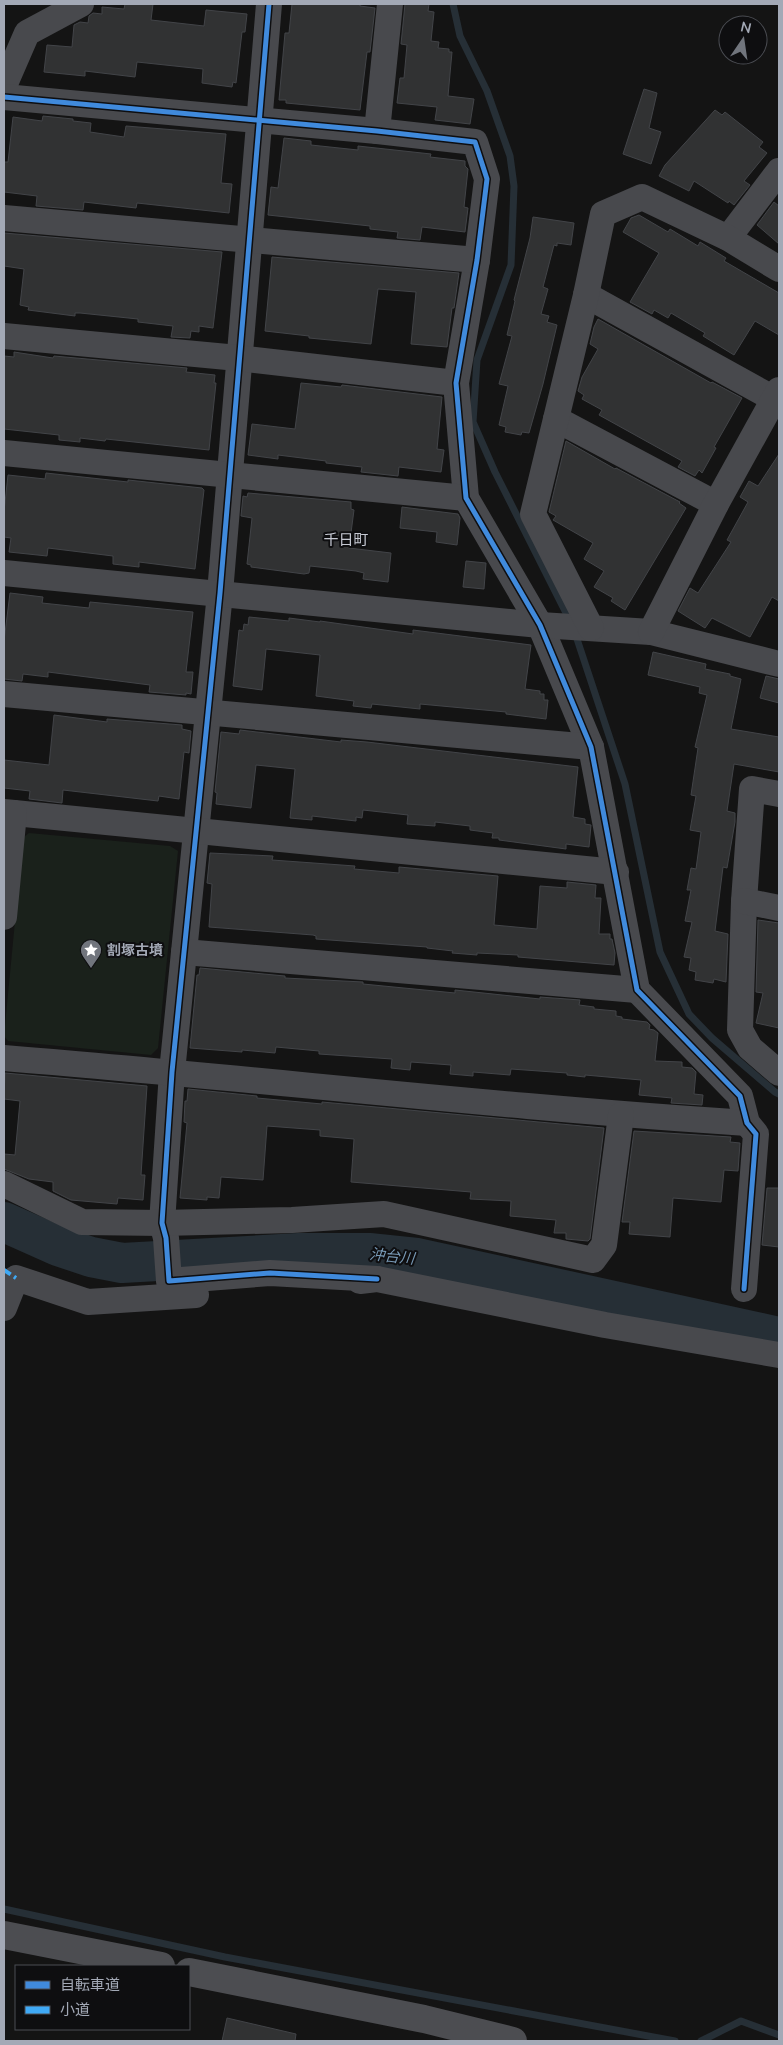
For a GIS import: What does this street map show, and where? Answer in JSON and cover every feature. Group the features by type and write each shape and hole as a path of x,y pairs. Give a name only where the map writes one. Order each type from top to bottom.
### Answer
{"street":[{"path":"4,86 27,32 81,4"},
{"path":"269,4 238,358 220,593 172,1072 164,1231 169,1281 270,1273 377,1280 605,1325 779,1355"},
{"path":"377,131 390,4"},
{"path":"4,97 377,131 474,142 487,179 477,260 456,382 466,498 540,626 591,747 637,990 740,1096 747,1123 756,1134 744,1289"},
{"path":"728,238 779,171"},
{"path":"591,628 533,514 586,295 603,214 642,197 728,238 779,269"},
{"path":"4,218 477,260"},
{"path":"586,295 777,394 716,504 651,632"},
{"path":"4,336 238,358 456,382"},
{"path":"556,419 716,504"},
{"path":"4,453 466,498"},
{"path":"4,573 540,626 651,632 776,657"},
{"path":"4,694 591,747"},
{"path":"740,1096 774,1070 750,1048 740,1030 744,901 752,789 779,794"},
{"path":"4,917 9,813 616,872"},
{"path":"744,901 779,908"},
{"path":"184,952 637,990"},
{"path":"4,1058 172,1072 621,1115 747,1123"},
{"path":"4,1184 82,1222 164,1231 384,1214 593,1260 604,1245 621,1115"},
{"path":"4,1308 16,1278 88,1302 168,1298 377,1280"},
{"path":"4,1936 156,1965"},
{"path":"190,1972 424,2019 514,2041"}],"shaded area":[{"path":"29,833 170,846 178,851 158,1048 151,1055 8,1041 4,1036 23,838"}],"building":[{"path":"125,4 153,4 151,20 204,26 206,10 247,14 245,32 242,32 236,83 233,82 232,87 202,83 203,69 137,62 135,77 85,71 85,76 44,72 47,45 72,47 74,25 80,22 88,23 89,16 93,13 102,14 102,7 124,9"},
{"path":"292,4 360,4 360,6 375,8 370,52 367,52 360,110 286,103 286,100 279,100 285,33 289,33"},
{"path":"405,4 429,4 428,11 434,12 431,41 439,42 438,48 449,49 449,52 452,52 448,96 474,99 470,124 435,120 437,107 397,103 400,78 404,78 407,45 401,44"},
{"path":"644,89 657,93 649,128 661,132 651,164 623,154"},
{"path":"715,110 722,115 725,112 763,142 759,147 767,153 744,181 750,185 734,205 694,181 689,191 659,176 665,165"},
{"path":"43,116 91,123 90,132 124,137 126,126 226,134 221,183 232,184 229,213 137,203 136,208 84,202 83,210 36,206 37,196 4,192 4,162 8,162 13,117 42,121"},
{"path":"284,138 311,141 311,145 358,150 358,146 431,154 430,157 465,161 465,166 468,169 464,207 468,208 465,232 422,227 420,240 397,238 398,232 370,229 370,226 268,215 271,187 278,188"},
{"path":"774,202 779,206 779,244 757,225"},
{"path":"639,215 668,232 670,229 698,246 700,242 726,258 724,261 779,293 779,335 755,321 734,355 703,336 705,333 671,313 668,318 654,310 652,314 630,302 659,253 623,232 631,218"},
{"path":"533,217 574,223 571,245 557,243 557,246 554,245 543,287 548,289 541,314 549,316 547,322 557,325 529,433 522,432 521,435 505,432 506,427 499,425 508,386 499,384 512,336 507,335 530,238"},
{"path":"4,233 222,252 213,328 199,326 199,332 191,331 190,338 171,337 173,326 138,322 138,319 80,313 75,313 75,316 28,310 29,307 20,305 24,269 4,266"},
{"path":"272,257 459,273 447,347 411,344 416,292 378,289 371,344 309,338 309,336 265,331"},
{"path":"598,319 711,383 742,398 714,447 716,448 702,473 699,470 695,476 678,467 682,461 599,415 602,410 582,399 584,395 578,391 582,377 598,349 590,344"},
{"path":"14,352 53,358 54,356 187,368 186,372 215,375 214,383 216,383 209,450 106,439 105,441 80,438 80,442 59,440 59,435 4,429 4,356 14,357"},
{"path":"301,383 341,387 342,385 442,397 437,449 444,450 441,472 399,467 398,476 361,472 362,467 326,463 326,461 278,455 278,459 248,455 252,424 295,429"},
{"path":"566,441 615,469 680,502 686,508 625,610 611,601 613,598 594,587 604,571 584,559 593,543 553,520 556,516 549,512"},
{"path":"779,454 779,601 772,597 750,637 712,618 705,628 678,611 690,588 698,593 731,542 727,540 748,502 740,497 749,481 758,486"},
{"path":"46,473 202,488 204,490 195,569 139,562 139,567 113,564 113,556 48,548 47,556 9,552 11,538 4,537 4,512 8,475 45,479"},
{"path":"248,493 351,502 351,509 354,510 349,548 391,553 388,582 363,579 364,573 356,571 310,566 309,573 304,574 251,567 251,565 247,564 252,518 241,516 243,496 247,497"},
{"path":"402,507 458,514 460,518 457,545 436,542 437,532 400,528"},
{"path":"466,561 486,563 484,589 463,587"},
{"path":"10,593 43,597 42,603 89,608 90,602 193,612 186,672 193,672 191,694 149,692 150,685 48,672 48,677 23,674 22,681 4,679 4,641"},
{"path":"249,617 289,621 289,618 320,621 413,634 413,630 531,645 525,689 540,691 540,694 544,694 544,700 548,700 546,719 506,714 506,712 420,704 420,709 372,704 371,708 353,706 354,701 316,696 320,655 266,649 262,690 233,686 239,630 243,631 244,624 248,625"},
{"path":"653,652 706,664 705,669 730,674 730,676 741,679 731,729 779,737 779,772 734,764 727,811 735,813 735,822 727,868 723,867 715,931 728,934 726,982 714,979 713,983 695,980 696,972 689,970 691,958 684,957 692,922 685,921 691,890 687,890 691,868 696,869 701,832 690,830 696,796 691,795 698,748 695,747 707,695 699,693 700,687 648,675"},
{"path":"766,676 779,679 779,703 760,698"},
{"path":"54,715 107,722 107,719 182,725 182,729 191,731 189,753 184,752 179,799 159,796 158,801 63,790 62,803 29,799 30,791 4,788 4,760 49,765"},
{"path":"240,730 341,742 341,740 367,742 578,767 573,817 585,819 585,824 591,825 589,847 566,844 566,849 499,840 499,838 492,838 493,833 470,830 470,826 435,822 435,826 407,824 408,815 363,810 362,818 356,817 356,821 312,816 312,820 290,818 295,769 256,765 251,808 216,804 217,793 215,792 221,732 239,734"},
{"path":"210,853 273,856 272,860 355,866 354,869 399,873 399,867 498,876 494,925 537,929 540,886 567,888 567,882 596,885 595,898 601,898 599,934 610,934 615,953 614,965 518,957 518,955 452,953 453,951 427,947 316,939 316,936 313,935 209,927 212,884 207,883"},
{"path":"758,920 779,923 779,1028 756,1023 763,993 756,992"},
{"path":"200,968 285,976 285,978 363,982 363,984 455,993 455,990 540,999 540,997 580,1000 579,1005 594,1007 594,1009 616,1011 616,1016 622,1017 622,1019 647,1022 650,1025 649,1029 658,1033 655,1061 682,1062 682,1067 692,1068 696,1072 694,1094 703,1095 702,1105 671,1103 672,1098 639,1095 641,1080 585,1075 585,1077 567,1075 567,1073 511,1069 510,1075 473,1072 473,1076 450,1074 451,1065 411,1062 410,1070 391,1068 392,1059 319,1054 319,1051 276,1047 275,1053 190,1048 197,975 199,975"},
{"path":"5,1073 147,1086 141,1175 145,1175 143,1200 118,1198 117,1204 71,1200 53,1191 53,1182 29,1179 4,1169 4,1154 15,1155 20,1101 4,1099"},
{"path":"188,1089 257,1096 257,1098 322,1104 322,1102 604,1128 590,1239 588,1241 566,1239 566,1233 554,1233 556,1220 510,1216 511,1201 470,1199 471,1192 351,1182 354,1139 320,1136 320,1130 267,1126 263,1180 221,1177 219,1198 207,1197 207,1200 180,1198 187,1123 184,1122 185,1101 187,1101"},
{"path":"634,1131 731,1137 730,1142 740,1143 738,1171 724,1170 721,1202 673,1198 670,1237 629,1234 630,1222 622,1222"},
{"path":"767,1188 779,1188 779,1247 762,1245"},
{"path":"227,2018 296,2034 295,2041 222,2041"}],"waterway":[{"path":"453,4 460,36 487,91 510,156 514,186 511,265 477,360 473,422 495,472 570,621"},
{"path":"575,633 625,784 660,952 689,1014 712,1038 779,1094"},
{"name":"沖台川","path":"4,1222 58,1246 91,1257 122,1263 299,1253 369,1253 417,1258 779,1337"},
{"path":"4,1909 225,1957 675,2041"},
{"path":"701,2041 741,2021 779,2035"}],"marked path":[{"path":"4,1270 16,1278"}],"cycle path":[{"path":"269,4 220,593 172,1072 162,1223 166,1238 169,1281 270,1273 377,1279"},
{"path":"4,97 377,131 475,142 487,179 477,260 456,383 466,498 540,625 591,747 637,990 740,1096 747,1123 756,1134 744,1289"}],"place":[{"name":"割塚古墳","path":"91,969"}],"district":[{"name":"千日町","path":"346,539"}]}
